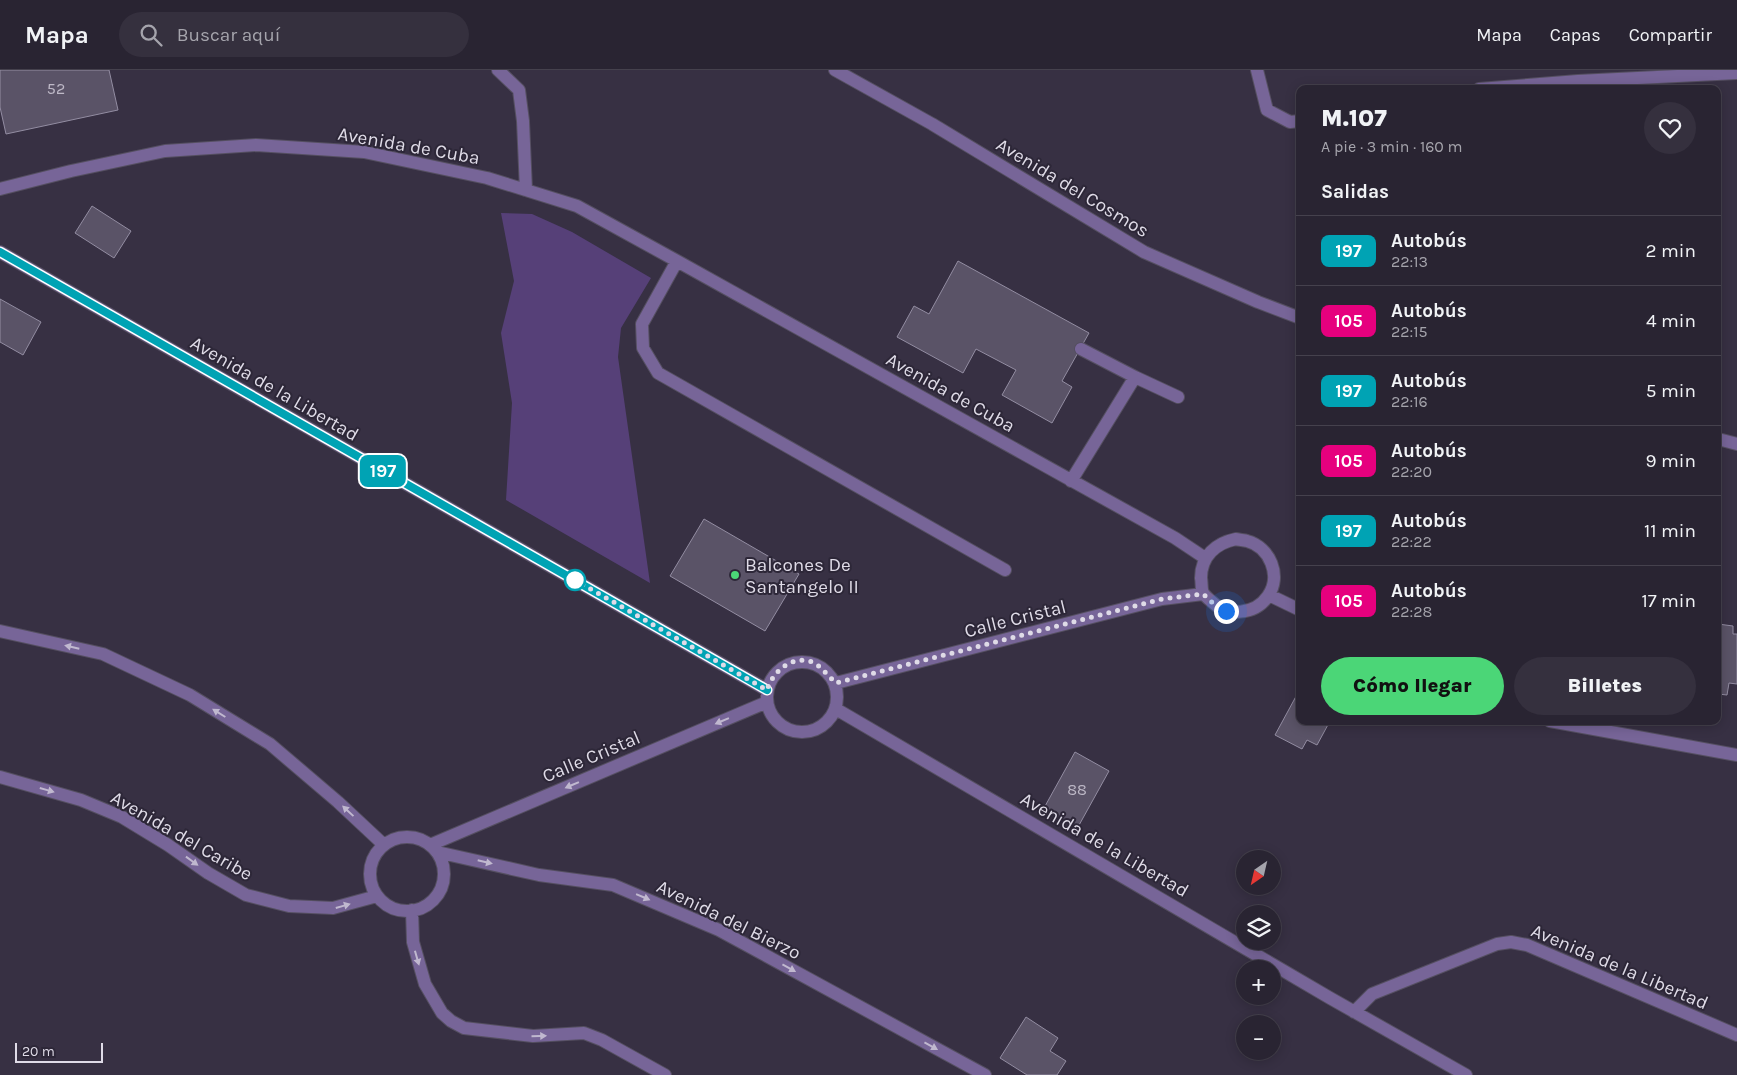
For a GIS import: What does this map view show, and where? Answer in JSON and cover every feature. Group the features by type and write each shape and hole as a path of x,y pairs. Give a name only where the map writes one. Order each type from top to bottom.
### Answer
{"street":[{"path":"498,70 519,90 524,121 526,190"},
{"name":"Avenida del Cosmos","path":"835,70 932,124 1144,252 1258,302 1296,316"},
{"path":"1257,70 1268,110 1290,122 1296,121"},
{"path":"1528,85 1737,73"},
{"name":"Avenida de Cuba","path":"0,189 71,171 165,151 256,145 364,152 488,178 577,206 1175,538 1205,558"},
{"name":"Avenida de la Libertad","path":"0,252 767,696"},
{"path":"677,261 642,324 643,348 658,373 1005,570"},
{"path":"1081,349 1178,397"},
{"path":"1071,481 1135,376"},
{"path":"1721,440 1737,444"},
{"path":"1236,539 1248,541 1264,551 1272,562 1274,583 1270,595 1252,610 1240,612 1226,611 1215,605 1203,594 1201,571 1205,558 1213,548 1223,542 1236,539"},
{"name":"Calle Cristal","path":"836,683 1162,599 1203,594"},
{"path":"1270,595 1296,608"},
{"path":"0,631 103,654 190,695 270,744 338,802 384,845"},
{"path":"802,660 814,662 836,683 838,697 836,709 830,720 813,731 800,733 779,724 767,696 776,672 785,665 802,660"},
{"name":"Calle Cristal","path":"434,848 767,696"},
{"name":"Avenida de la Libertad","path":"836,709 1354,1012 1466,1075"},
{"path":"1572,725 1737,755"},
{"name":"Avenida del Caribe","path":"0,777 81,800 122,817 168,845 208,873 246,895 289,906 333,908 377,896"},
{"path":"406,837 419,839 434,848 443,863 444,876 437,896 427,905 402,911 386,905 377,896 372,884 370,871 376,854 384,845 395,838 406,837"},
{"name":"Avenida del Bierzo","path":"434,848 539,874 613,885 719,930 985,1075"},
{"path":"412,910 413,942 425,984 442,1013 451,1020 464,1028 533,1036 584,1034 602,1040 665,1075"},
{"name":"Avenida de la Libertad","path":"1354,1012 1372,994 1497,944 1511,942 1526,945 1737,1036"}],"shaded area":[{"path":"501,213 532,214 572,232 651,278 621,328 618,357 650,583 506,500 512,403 501,333 514,281"}],"building":[{"path":"0,70 109,70 118,110 6,134 0,107"},
{"path":"92,206 131,231 114,258 75,233"},
{"path":"958,261 1089,333 1062,381 1072,387 1052,423 1002,395 1016,370 976,349 963,373 897,337 914,306 929,314"},
{"path":"0,299 41,322 23,355 0,342"},
{"name":"Balcones De Santangelo II","path":"704,519 799,574 765,631 670,576"},
{"path":"1721,624 1733,626 1733,634 1737,634 1737,684 1729,683 1727,695 1721,694"},
{"path":"1296,696 1296,725 1328,725 1317,745 1307,740 1302,749 1275,735"},
{"path":"1075,752 1109,771 1078,827 1044,808"},
{"path":"1026,1017 1058,1038 1050,1051 1066,1061 1057,1075 1027,1075 1000,1058"}],"bus line":[{"name":"197","path":"0,252 767,690"}],"place":[{"name":"Balcones De Santangelo II","path":"735,575"}],"route":[{"path":"575,580 767,690 776,672 785,665 802,660 814,662 836,683 1162,599 1203,594 1215,605 1226,611"}]}
